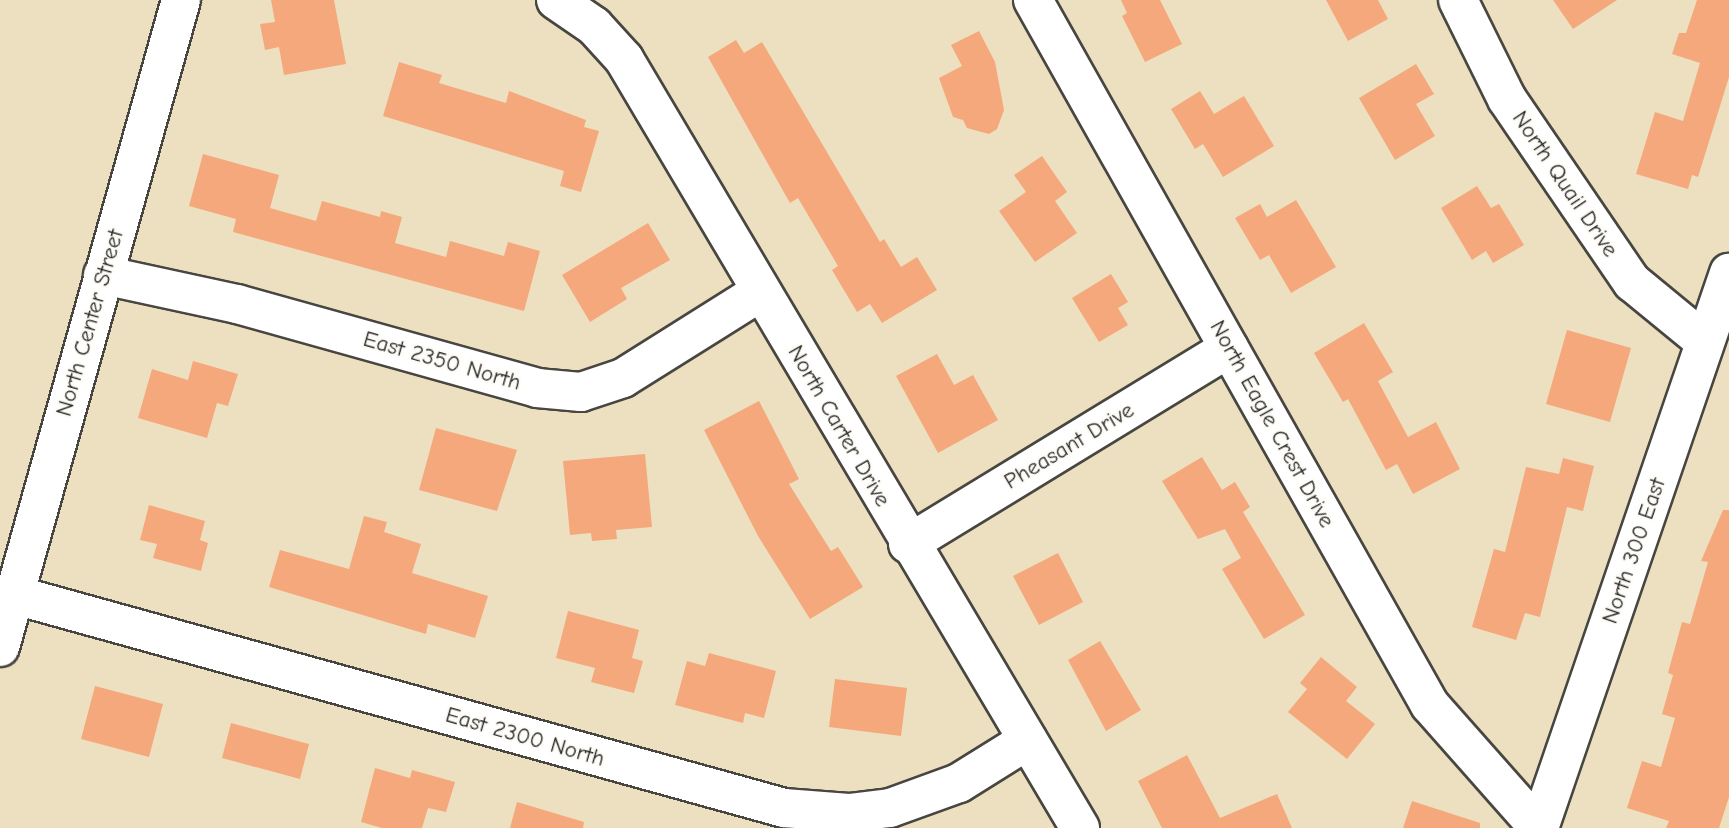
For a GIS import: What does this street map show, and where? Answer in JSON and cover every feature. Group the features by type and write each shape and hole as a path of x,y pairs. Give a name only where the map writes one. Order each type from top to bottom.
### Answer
{"street":[{"name":"North Center Street","path":"0,647 181,0"},
{"name":"North Carter Drive","path":"556,0 594,26 624,59 908,544 1080,828"},
{"name":"North Eagle Crest Drive","path":"1033,0 1430,705 1539,828"},
{"name":"North Quail Drive","path":"1458,0 1507,99 1632,282 1705,342"},
{"name":"North 300 East","path":"1539,828 1729,273"},
{"name":"East 2350 North","path":"103,275 237,304 537,388 581,392 623,378 760,292"},
{"name":"Pheasant Drive","path":"908,544 1229,348"},
{"name":"East 2300 North","path":"15,595 784,808 849,813 890,808 959,783 1028,740"}],"building":[{"path":"271,0 334,0 346,64 284,75 279,47 265,50 260,24 275,22"},
{"path":"1121,0 1160,0 1182,44 1145,62 1122,16 1127,13"},
{"path":"1326,0 1378,0 1388,19 1348,41"},
{"path":"1553,0 1617,0 1573,29"},
{"path":"1697,0 1729,0 1729,77 1698,177 1692,175 1688,189 1636,174 1655,112 1683,121 1700,63 1672,54 1679,33 1686,33"},
{"path":"979,31 995,62 1004,110 997,129 989,134 967,128 963,120 953,117 939,78 962,66 951,45"},
{"path":"736,40 744,53 762,42 880,242 884,239 901,267 917,257 937,290 882,323 870,304 857,312 832,270 838,266 798,198 790,203 708,57"},
{"path":"399,62 442,75 439,83 506,103 509,91 586,120 584,127 599,131 581,192 560,186 564,171 383,116"},
{"path":"1416,64 1434,94 1416,104 1435,136 1395,160 1359,98"},
{"path":"1200,91 1214,114 1244,96 1274,146 1223,177 1203,144 1195,149 1171,109"},
{"path":"203,154 279,175 270,208 316,221 322,201 380,217 381,211 402,217 395,243 446,257 450,241 504,256 508,242 540,251 524,311 233,232 236,219 189,206"},
{"path":"1042,156 1067,192 1055,201 1077,233 1035,262 999,211 1026,192 1014,175"},
{"path":"1477,186 1491,208 1499,204 1524,245 1493,263 1486,251 1472,260 1441,208"},
{"path":"1296,200 1336,267 1291,293 1269,255 1260,260 1235,218 1260,204 1267,217"},
{"path":"648,223 670,260 621,288 627,299 590,322 562,275"},
{"path":"1111,274 1128,302 1118,308 1128,325 1099,342 1072,298"},
{"path":"1364,323 1393,372 1378,381 1408,437 1436,422 1460,469 1413,494 1397,464 1386,470 1348,399 1343,402 1314,353"},
{"path":"1567,330 1631,348 1610,422 1546,404"},
{"path":"937,354 954,385 973,375 998,420 938,453 896,376"},
{"path":"193,361 238,374 228,406 217,403 207,438 138,418 152,369 188,380"},
{"path":"759,401 799,479 789,484 831,551 838,547 863,587 810,619 758,536 704,430"},
{"path":"436,428 517,450 497,511 419,490"},
{"path":"645,454 652,527 616,530 617,539 592,541 591,533 570,535 563,461"},
{"path":"1202,457 1222,490 1235,482 1250,507 1243,512 1305,615 1264,639 1222,569 1241,558 1225,529 1198,539 1162,481"},
{"path":"1563,458 1594,466 1583,511 1567,507 1540,617 1525,613 1516,640 1472,627 1494,549 1505,552 1526,467 1559,474"},
{"path":"149,505 205,521 200,540 208,543 201,571 153,558 157,544 140,540"},
{"path":"1723,510 1729,510 1729,797 1719,828 1666,828 1669,821 1627,808 1642,761 1661,767 1675,718 1662,714 1673,675 1668,673 1682,622 1690,624 1708,562 1701,561"},
{"path":"364,516 387,522 384,532 421,544 412,573 488,596 475,638 428,624 426,634 269,587 280,550 349,569"},
{"path":"1058,553 1083,602 1039,625 1013,576"},
{"path":"568,611 639,630 632,658 643,661 634,693 591,682 595,668 556,658"},
{"path":"1100,641 1141,710 1106,731 1068,660"},
{"path":"709,653 776,671 764,718 745,713 743,723 675,705 687,661 705,666"},
{"path":"1321,657 1357,687 1346,701 1375,724 1347,759 1288,712 1307,689 1300,683"},
{"path":"835,679 907,688 901,736 829,727"},
{"path":"95,686 163,704 149,757 81,739"},
{"path":"231,723 309,744 300,779 222,758"},
{"path":"1187,755 1220,818 1277,794 1292,828 1162,828 1138,781"},
{"path":"375,768 410,778 412,770 455,782 446,812 428,808 422,828 382,828 361,822"},
{"path":"1412,801 1480,823 1480,828 1403,828"},
{"path":"517,802 584,822 583,828 510,828"}]}
